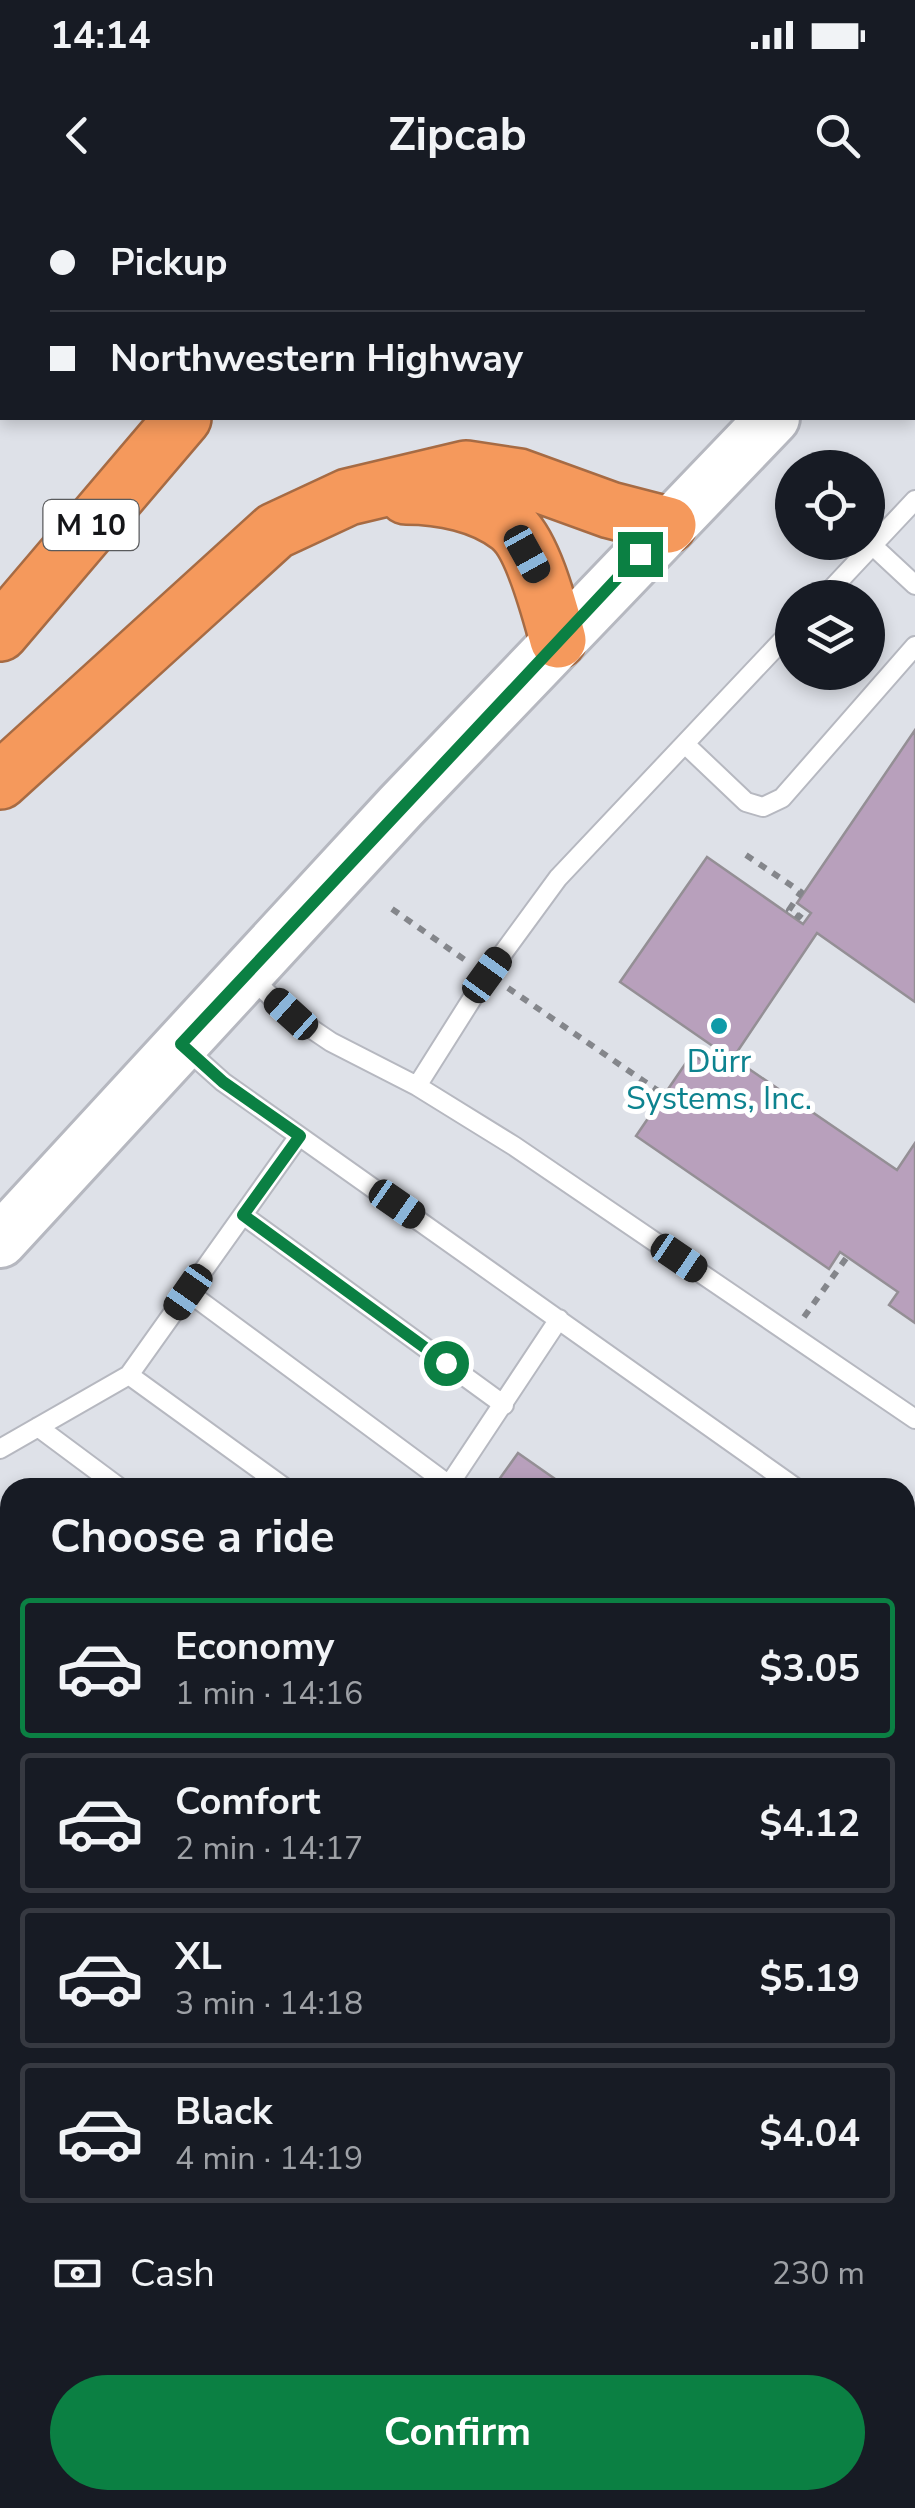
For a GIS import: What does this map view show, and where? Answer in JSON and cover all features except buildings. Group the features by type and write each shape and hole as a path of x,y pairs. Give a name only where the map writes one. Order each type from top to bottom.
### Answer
{"highway":[{"name":"M 10","path":"0,632 181,420"},
{"path":"0,781 275,531 348,496 466,469 519,477 610,510 668,525"},
{"path":"348,496 422,496 470,504 512,528 541,579 558,640"}],"street":[{"path":"0,1241 558,640 771,420"}],"lane":[{"path":"885,531 915,500"},
{"path":"885,557 915,585"},
{"path":"840,580 858,560"},
{"path":"686,745 746,802 762,807 782,798 915,646"},
{"path":"417,1086 487,975 558,878 775,648"},
{"path":"246,973 291,1014 331,1042 417,1086 514,1146 915,1419"},
{"path":"181,1044 223,1082 782,1478"},
{"path":"0,1450 129,1374 300,1136"},
{"path":"243,1215 504,1405"},
{"path":"188,1292 437,1478"},
{"path":"454,1478 560,1319"},
{"path":"129,1374 271,1478"},
{"path":"38,1427 107,1478"}],"path":[{"path":"746,855 801,892 789,910 802,919 805,909"},
{"path":"392,909 664,1095"},
{"path":"801,1322 847,1257"}],"place":[{"name":"Dürr Systems, Inc.","path":"719,1026"}],"route":[{"path":"446,1363 243,1215 300,1136 223,1082 181,1044 640,554"}]}
